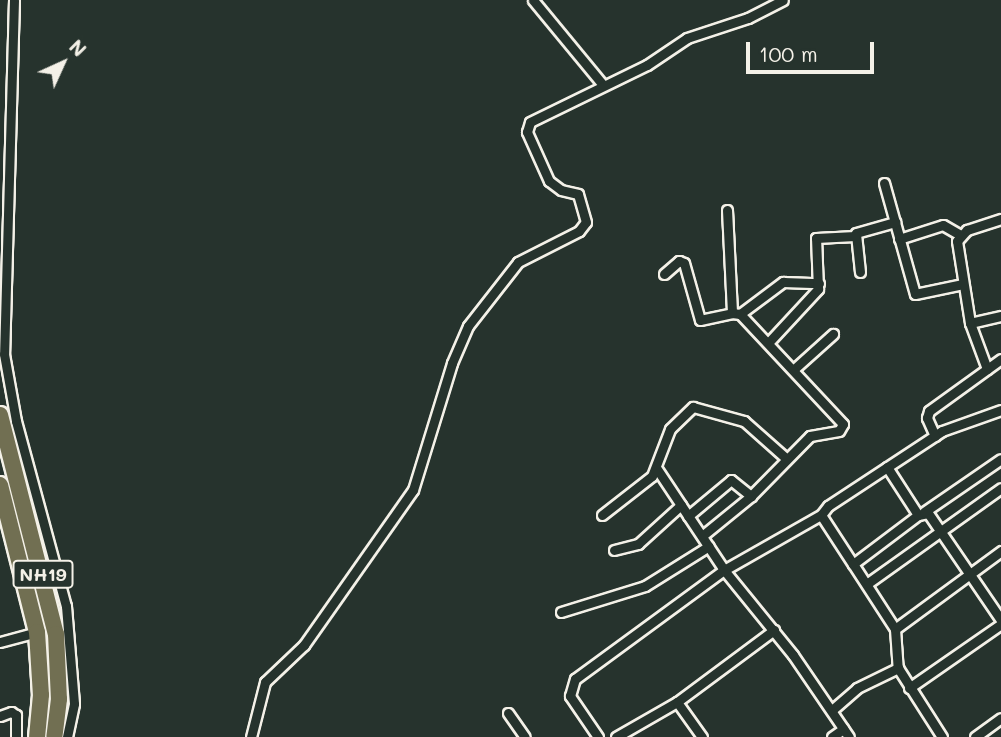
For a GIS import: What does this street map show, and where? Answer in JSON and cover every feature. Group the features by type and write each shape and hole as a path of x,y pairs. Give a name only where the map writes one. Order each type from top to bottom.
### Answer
{"highway":[{"name":"NH19","path":"0,415 56,634 59,699 54,737"},
{"name":"NH19","path":"0,485 37,632 41,695 37,737"}],"street":[{"path":"14,0 4,354 16,421 66,606 74,704 67,737"},
{"path":"533,0 603,85"},
{"path":"251,737 265,682 304,645 413,490 452,362 468,326 518,262 579,231 586,222 582,200 554,186 527,132 533,120 647,65 687,38 748,18 783,0"},
{"path":"884,183 915,294 963,284"},
{"path":"702,536 751,496 810,436 839,430 844,424 768,343 736,314 727,210"},
{"path":"960,235 1001,219"},
{"path":"860,272 855,236 858,231 895,222"},
{"path":"899,239 943,225 960,235"},
{"path":"960,235 963,284 970,323 987,369"},
{"path":"768,343 795,318 819,283 816,238 855,236"},
{"path":"664,274 679,261 684,263 700,320 736,314 783,282 819,283"},
{"path":"970,323 1001,316"},
{"path":"793,370 833,334"},
{"path":"935,436 927,418 929,411 1001,359"},
{"path":"602,515 647,482 657,469 670,429 693,407 744,421 787,459"},
{"path":"598,737 570,696 575,679 724,570 821,515 935,436 1001,410"},
{"path":"853,564 921,513 1001,459"},
{"path":"887,467 921,513 941,530 1001,622 909,688"},
{"path":"657,469 724,570 774,630 832,710 846,733 832,737"},
{"path":"688,516 732,480 751,496"},
{"path":"868,583 1001,488"},
{"path":"614,550 638,544 681,505"},
{"path":"821,515 868,583 895,629 898,668 942,737"},
{"path":"561,612 636,590 709,546"},
{"path":"895,629 1001,551"},
{"path":"616,737 677,702 774,630"},
{"path":"0,642 37,632"},
{"path":"832,710 857,688 898,668"},
{"path":"677,702 702,737"},
{"path":"0,716 11,712 16,716 16,737"},
{"path":"508,713 525,737"},
{"path":"975,737 1001,718"}]}
